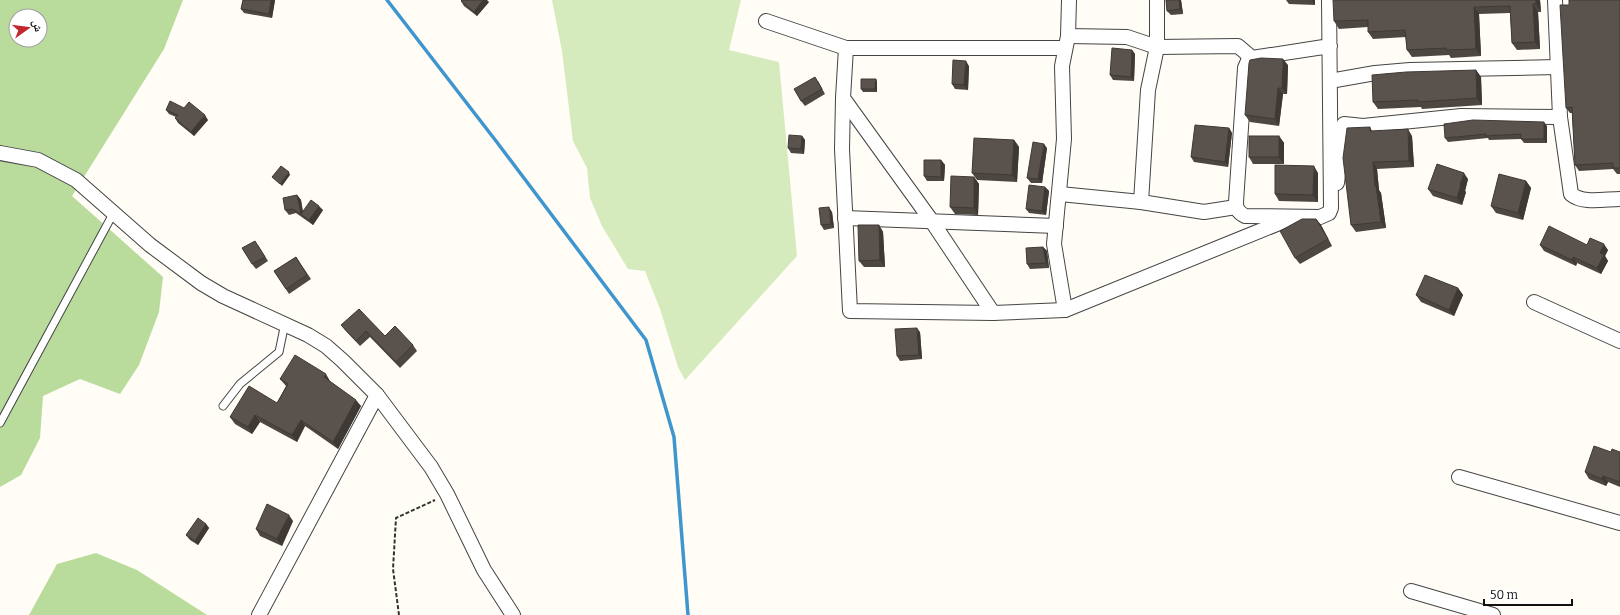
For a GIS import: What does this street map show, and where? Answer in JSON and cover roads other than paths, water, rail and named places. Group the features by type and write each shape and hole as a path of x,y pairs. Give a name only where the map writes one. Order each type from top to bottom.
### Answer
{"street":[{"path":"1065,310 1054,244 1060,194 1064,139 1062,66 1066,42 1069,0"},
{"path":"1141,202 1148,90 1157,47 1158,0"},
{"path":"1328,0 1330,46 1331,203"},
{"path":"1555,0 1560,117 1571,194 1576,199 1583,200 1620,199"},
{"path":"766,22 846,48 1066,42 1127,37 1157,47 1238,46 1252,58"},
{"path":"1330,46 1252,58 1248,61 1245,68 1236,207 1239,213 1245,216 1294,217 1320,217 1329,213 1341,158 1344,124 1363,126 1461,116 1560,117"},
{"path":"846,48 842,149 850,311 992,313 1065,310 1294,217"},
{"path":"1330,81 1375,73 1410,70 1558,67"},
{"path":"843,98 931,220 992,313"},
{"path":"0,153 38,160 76,180 150,245 201,283 223,296 308,334 326,346 377,396 431,467 447,494 484,570 513,615"},
{"path":"1060,194 1141,202 1204,212 1236,207"},
{"path":"845,218 931,220 1056,226"},
{"path":"1534,302 1620,341"},
{"path":"259,615 377,396"},
{"path":"1459,477 1620,523"},
{"path":"1411,591 1493,615"}],"lane":[{"path":"0,423 114,212"},
{"path":"223,406 240,384 279,352 285,323"}],"waterway":[{"path":"387,0 496,141 646,340 674,437 688,615"}]}
